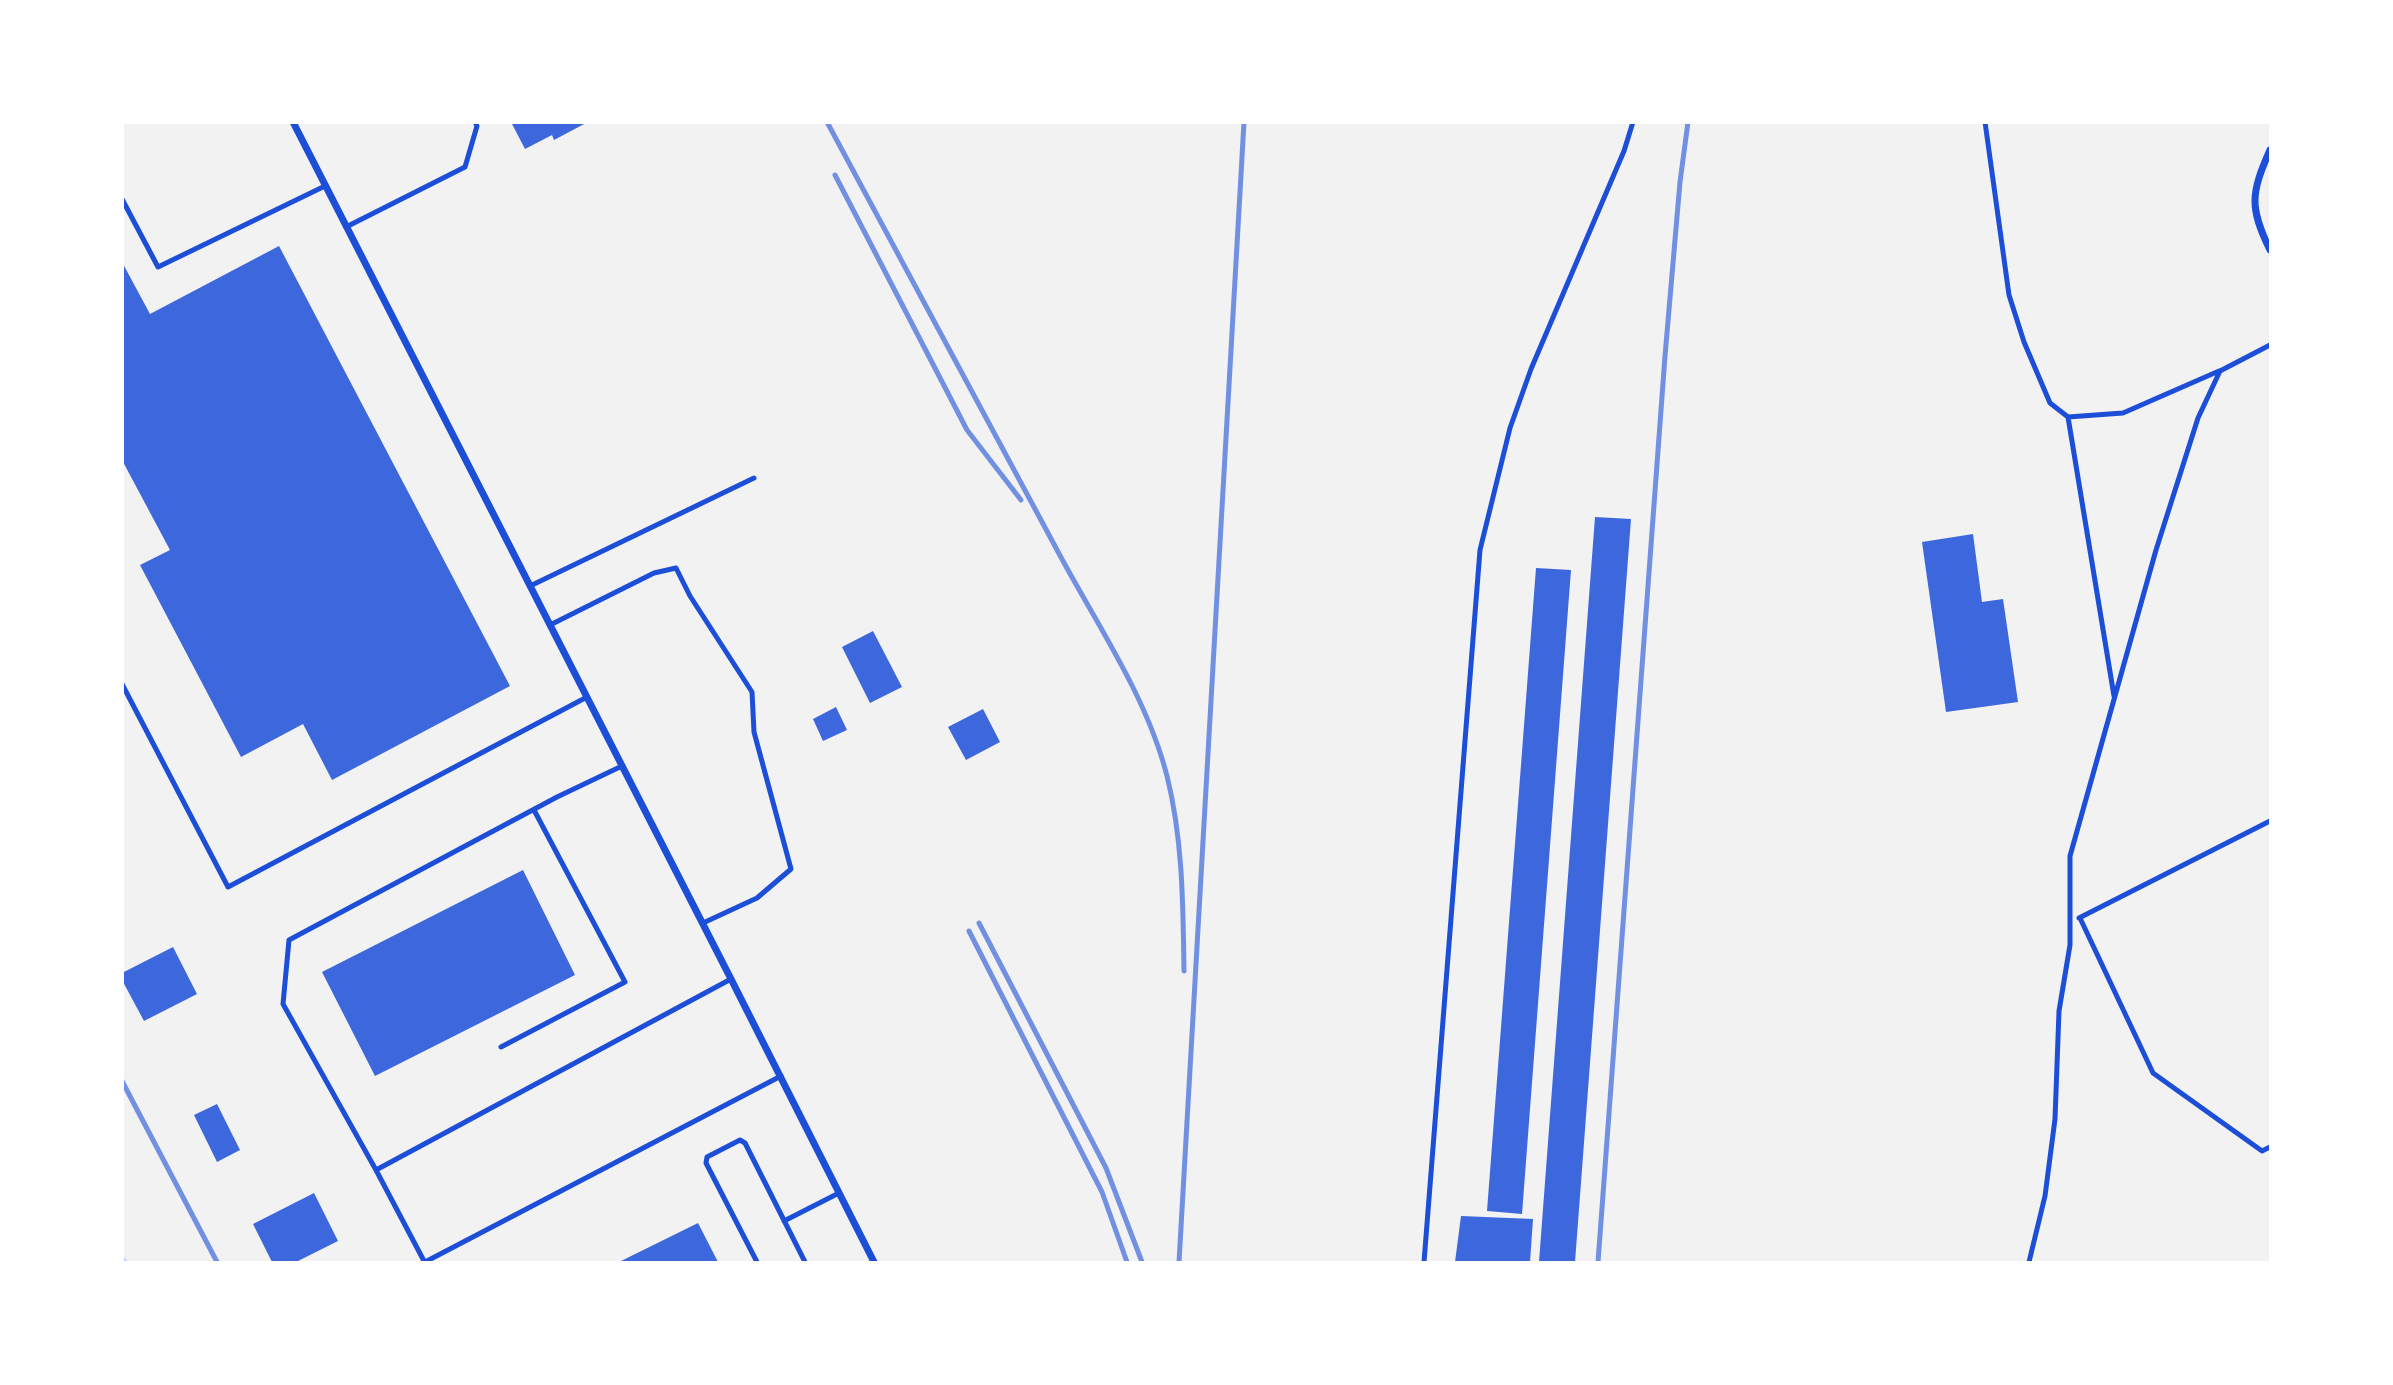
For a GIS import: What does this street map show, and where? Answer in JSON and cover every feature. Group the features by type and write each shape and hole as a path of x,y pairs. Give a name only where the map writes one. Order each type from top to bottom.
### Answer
{"street":[{"path":"293,122 874,1262"},
{"path":"2270,150 2257,180 2255,207 2261,231 2270,250"}],"lane":[{"path":"346,227 465,167 477,126 475,122"},
{"path":"1424,1262 1480,550 1510,428 1531,369 1624,151 1633,122"},
{"path":"1985,122 2008,295 2024,342 2050,403 2067,417 2114,699"},
{"path":"122,199 158,267 325,186"},
{"path":"2067,417 2123,414 2220,371 2270,345"},
{"path":"2029,1262 2045,1196 2055,1119 2059,1012 2070,945 2070,856 2156,550 2197,418 2220,371"},
{"path":"530,586 754,478"},
{"path":"550,625 654,573 676,568 690,596 752,692 754,732 792,869 757,898 703,923"},
{"path":"122,684 228,887 587,697"},
{"path":"622,766 289,940 283,1004 424,1262 780,1076"},
{"path":"501,1047 625,982 534,810"},
{"path":"2070,923 2270,821"},
{"path":"2080,918 2153,1073 2262,1151 2270,1147"},
{"path":"376,1170 732,979"},
{"path":"757,1262 706,1163 708,1157 740,1140 745,1143 805,1262"},
{"path":"784,1221 839,1193"}],"building":[{"path":"511,122 588,122 554,140 552,135 525,149"},
{"path":"279,246 510,686 332,780 303,724 241,757 140,565 170,550 122,460 122,262 150,314"},
{"path":"1595,517 1631,519 1575,1262 1539,1262"},
{"path":"1973,534 1982,602 2003,599 2018,702 1946,712 1922,542"},
{"path":"1536,568 1571,570 1522,1214 1487,1211"},
{"path":"873,631 902,687 870,703 842,647"},
{"path":"836,707 847,730 823,741 813,719"},
{"path":"983,709 1000,742 966,760 948,727"},
{"path":"523,870 575,975 375,1076 322,972"},
{"path":"173,947 197,994 144,1021 122,980 122,973"},
{"path":"217,1104 240,1150 217,1162 194,1115"},
{"path":"314,1193 338,1241 296,1262 272,1262 253,1224"},
{"path":"1461,1216 1533,1219 1530,1262 1455,1262"},
{"path":"698,1223 718,1262 619,1262"}],"waterway":[{"path":"122,1258 125,1262"}],"railway":[{"path":"827,122 1118,659 1146,716 1167,776 1176,824 1181,873 1184,971"},
{"path":"1179,1262 1244,122"},
{"path":"1598,1262 1665,356 1688,122"},
{"path":"835,175 967,430 1021,500"},
{"path":"979,923 1106,1168 1142,1262"},
{"path":"969,931 1102,1192 1127,1262"},
{"path":"122,1081 217,1262"}]}
